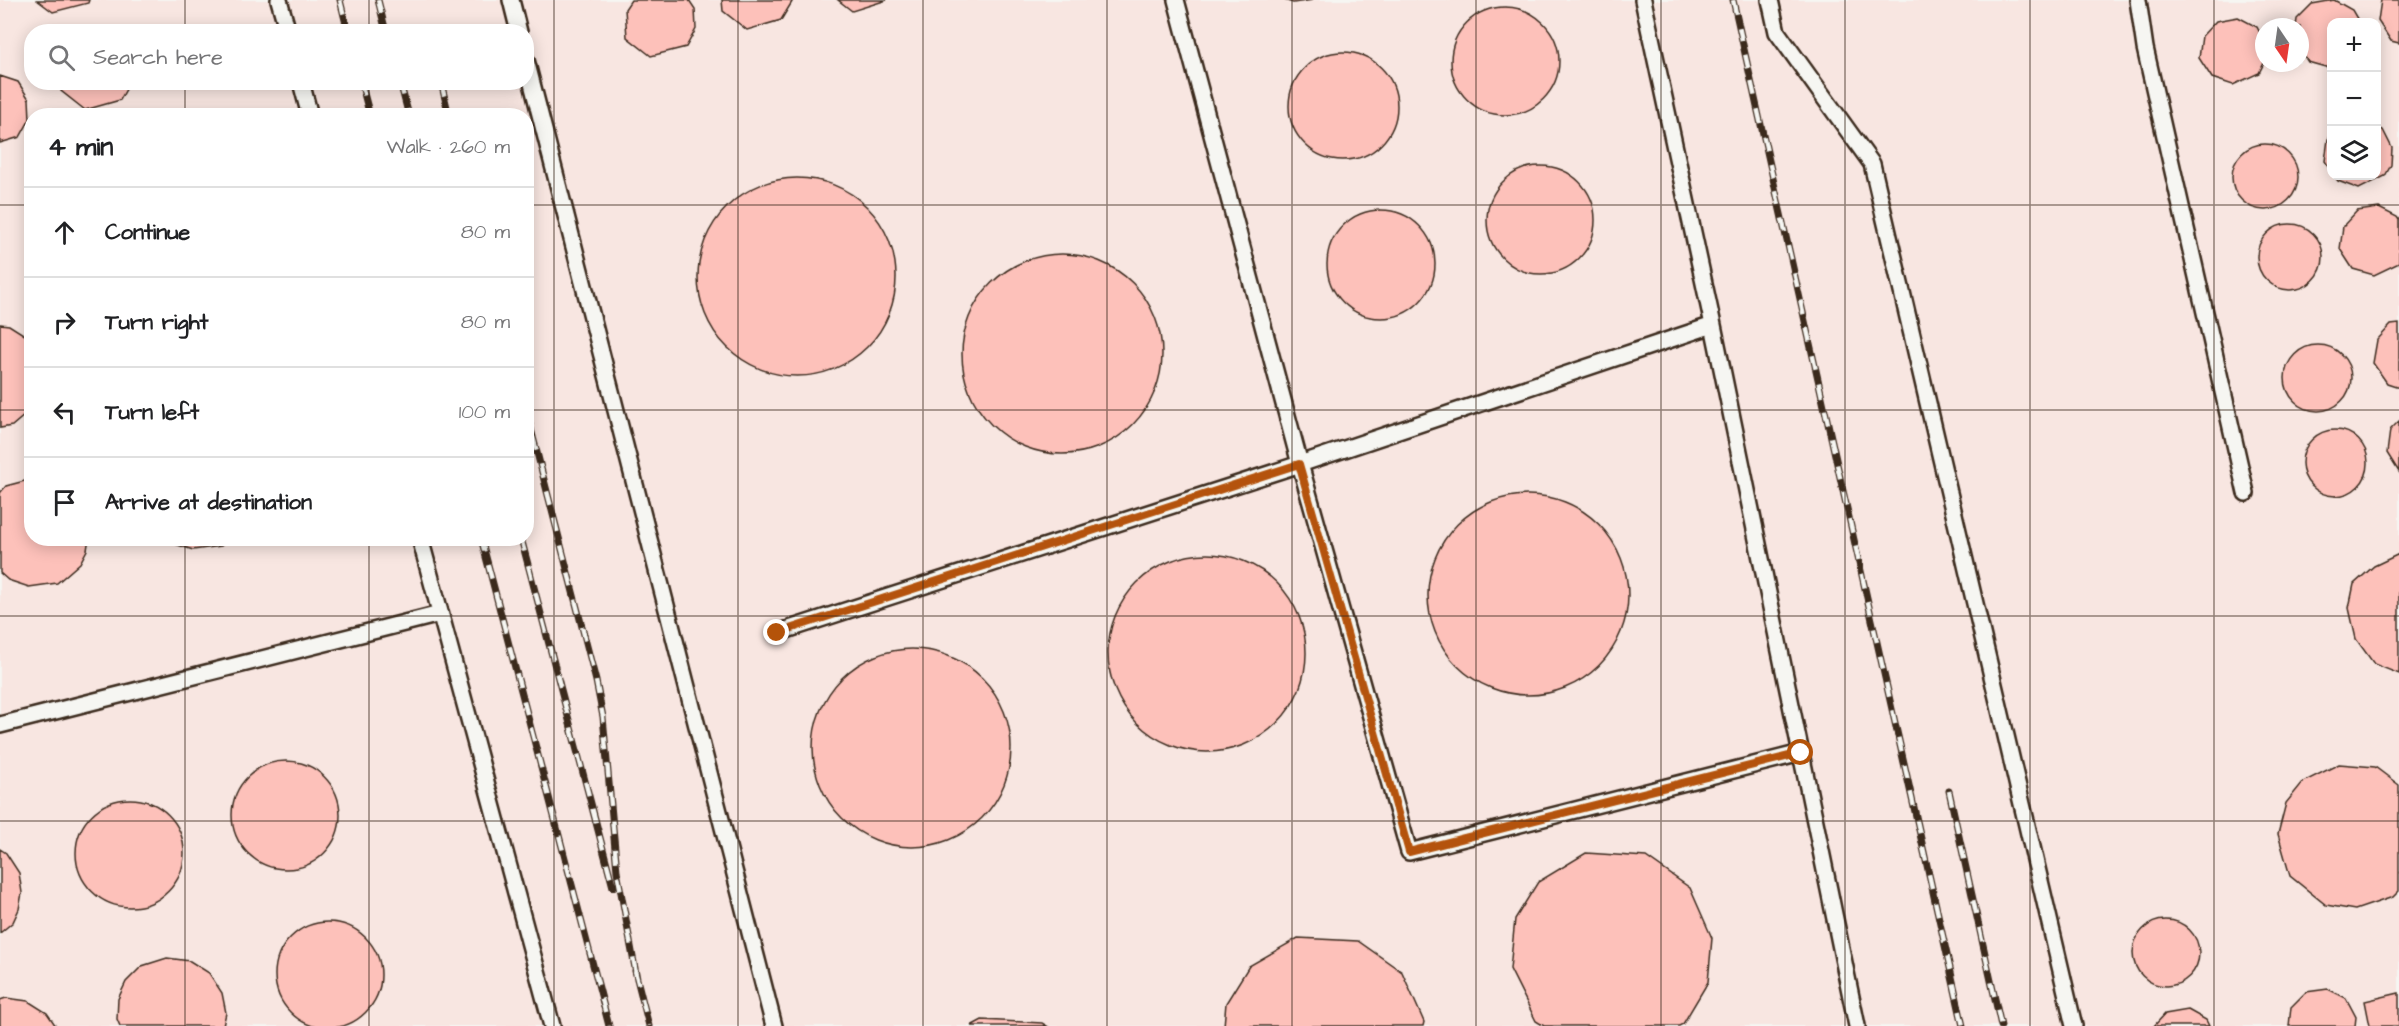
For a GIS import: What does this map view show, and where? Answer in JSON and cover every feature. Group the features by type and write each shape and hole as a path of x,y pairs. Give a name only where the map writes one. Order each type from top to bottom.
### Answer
{"lane":[{"path":"279,0 286,24"},
{"path":"511,0 517,24"},
{"path":"1176,0 1299,464 1409,852 1801,753"},
{"path":"1643,0 1713,325 1857,1026"},
{"path":"1770,0 1777,32 1872,164 2074,1026"},
{"path":"2138,0 2145,48 2246,493"},
{"path":"303,90 308,108"},
{"path":"534,90 774,1026"},
{"path":"777,633 1299,464 1713,325"},
{"path":"422,546 552,1026"},
{"path":"0,725 440,614"}],"shaded area":[{"path":"0,0 2399,0 2399,1026 0,1026"}],"building":[{"path":"37,0 89,0 88,3 53,12"},
{"path":"631,0 689,0 695,9 696,29 686,47 651,56 627,37 625,9"},
{"path":"722,0 792,0 792,2 781,20 747,30 723,11"},
{"path":"838,0 887,0 852,11"},
{"path":"1284,0 1313,0 1293,3"},
{"path":"2334,0 2352,10 2357,18 2327,18 2327,67 2309,62 2309,18 2298,18 2312,4"},
{"path":"2381,0 2399,0 2399,43 2391,41 2381,26 2381,18 2378,18"},
{"path":"1505,7 1526,11 1543,23 1555,40 1559,61 1555,82 1543,99 1526,111 1505,115 1484,111 1467,99 1455,82 1451,61 1455,40 1467,23 1484,11"},
{"path":"2238,17 2255,26 2255,72 2259,73 2233,85 2212,78 2199,58 2202,36 2216,21"},
{"path":"1343,52 1353,53 1373,61 1381,68 1388,76 1396,96 1396,116 1388,136 1381,144 1373,151 1353,159 1343,160 1333,159 1313,151 1305,144 1298,136 1290,116 1289,106 1290,96 1298,76 1305,68 1313,61 1333,53"},
{"path":"0,76 18,82 29,99 29,108 24,108 24,130 20,137 0,143"},
{"path":"126,90 120,100 92,108 82,108 61,91"},
{"path":"2381,129 2392,148 2391,165 2385,176 2381,178"},
{"path":"2265,144 2278,146 2288,154 2296,164 2298,177 2296,190 2288,200 2278,208 2265,210 2252,208 2242,200 2234,190 2232,177 2234,164 2242,154 2252,146"},
{"path":"1541,166 1571,175 1579,182 1586,190 1595,220 1586,250 1579,258 1571,265 1541,274 1511,265 1503,258 1496,250 1487,220 1496,190 1503,182 1511,175"},
{"path":"787,178 807,178 844,189 874,214 889,239 895,258 895,296 885,324 860,354 844,365 826,372 807,376 787,376 750,365 720,340 709,324 702,306 698,287 698,267 709,230 734,200 750,189 768,182"},
{"path":"2337,180 2377,180 2359,189"},
{"path":"2379,208 2399,220 2399,263 2374,275 2353,269 2340,249 2343,226 2357,211"},
{"path":"1381,210 1391,211 1411,219 1419,226 1426,234 1434,254 1434,274 1426,294 1419,302 1411,309 1391,317 1381,318 1371,317 1351,309 1343,302 1336,294 1328,274 1327,264 1328,254 1336,234 1343,226 1351,219 1371,211"},
{"path":"2290,224 2303,226 2318,239 2323,257 2321,270 2308,285 2290,290 2277,288 2262,275 2257,257 2259,244 2272,229"},
{"path":"1062,254 1081,256 1109,266 1139,291 1154,316 1160,335 1162,354 1160,373 1150,401 1125,431 1100,446 1081,452 1062,454 1043,452 1015,442 985,417 970,392 964,373 962,354 964,335 974,307 999,277 1024,262 1043,256"},
{"path":"0,324 9,325 24,334 24,416 12,426 0,428"},
{"path":"2399,324 2399,387 2387,383 2373,363 2377,340 2391,325"},
{"path":"2318,345 2331,347 2346,360 2351,378 2349,391 2336,406 2318,411 2305,409 2290,396 2285,378 2287,365 2300,350"},
{"path":"2399,421 2399,472 2387,453 2390,430"},
{"path":"2335,430 2348,433 2358,440 2365,450 2368,463 2365,476 2358,486 2348,493 2335,496 2322,493 2312,486 2305,476 2302,463 2305,450 2312,440 2322,433"},
{"path":"24,481 24,546 88,546 80,563 57,583 29,587 8,580 0,573 0,493 6,486"},
{"path":"1528,495 1547,497 1575,507 1605,532 1620,557 1626,576 1628,595 1626,614 1616,642 1591,672 1566,687 1547,693 1528,695 1509,693 1481,683 1451,658 1436,633 1430,614 1428,595 1430,576 1440,548 1465,518 1490,503 1509,497"},
{"path":"181,546 221,546 193,550"},
{"path":"1197,554 1217,554 1254,565 1284,590 1299,615 1305,634 1305,672 1295,700 1270,730 1254,741 1236,748 1217,752 1197,752 1160,741 1130,716 1119,700 1112,682 1108,663 1108,643 1119,606 1144,576 1160,565 1178,558"},
{"path":"2399,554 2399,674 2374,664 2356,639 2349,608 2354,584 2374,566"},
{"path":"902,649 922,649 959,660 989,685 1004,710 1010,729 1010,767 1000,795 975,825 959,836 941,843 922,847 902,847 865,836 835,811 824,795 817,777 813,758 813,738 824,701 849,671 865,660 883,653"},
{"path":"286,761 307,765 324,777 336,794 340,815 336,836 324,853 307,865 286,869 265,865 248,853 236,836 232,815 236,794 248,777 265,765"},
{"path":"2339,764 2375,767 2399,785 2399,891 2393,897 2355,910 2326,905 2290,876 2278,834 2286,803 2303,782"},
{"path":"130,799 150,804 168,815 179,833 184,853 179,873 168,891 150,902 130,907 110,902 92,891 81,873 76,853 81,833 92,815 110,804"},
{"path":"0,849 6,853 19,873 22,893 19,909 13,922 0,933"},
{"path":"1586,853 1646,857 1690,888 1712,938 1708,982 1683,1024 1679,1026 1544,1026 1536,1021 1510,969 1515,919 1538,882"},
{"path":"2166,920 2179,922 2194,935 2199,953 2197,966 2184,981 2166,986 2153,984 2138,971 2133,953 2135,940 2148,925"},
{"path":"318,923 338,923 358,931 372,945 380,965 380,985 372,1005 358,1019 338,1027 318,1027 298,1019 284,1005 276,985 276,965 284,945 298,931"},
{"path":"1298,938 1358,941 1402,972 1424,1022 1423,1026 1224,1026 1226,1003 1249,966"},
{"path":"167,958 190,961 209,973 222,993 226,1013 223,1026 120,1026 117,1019 118,999 126,982 142,966"},
{"path":"2328,989 2346,998 2356,1017 2355,1026 2289,1026 2291,1007 2306,992"},
{"path":"2399,993 2399,1026 2370,1026 2365,1001"},
{"path":"6,998 28,1001 47,1013 56,1026 0,1026 0,1000"},
{"path":"2188,1010 2206,1020 2209,1026 2154,1026 2165,1014"},
{"path":"982,1020 1042,1023 1047,1026 971,1026"}],"railway":[{"path":"340,0 346,24"},
{"path":"378,0 384,24"},
{"path":"1733,0 1963,1026"},
{"path":"363,90 368,108"},
{"path":"402,90 407,108"},
{"path":"443,90 447,108"},
{"path":"534,441 596,681 603,717 617,871 637,979"},
{"path":"483,546 609,1026"},
{"path":"523,546 613,887"},
{"path":"1949,791 2001,1026"},
{"path":"635,971 649,1026"}],"route":[{"path":"777,633 1299,464 1409,852 1801,753"}]}
